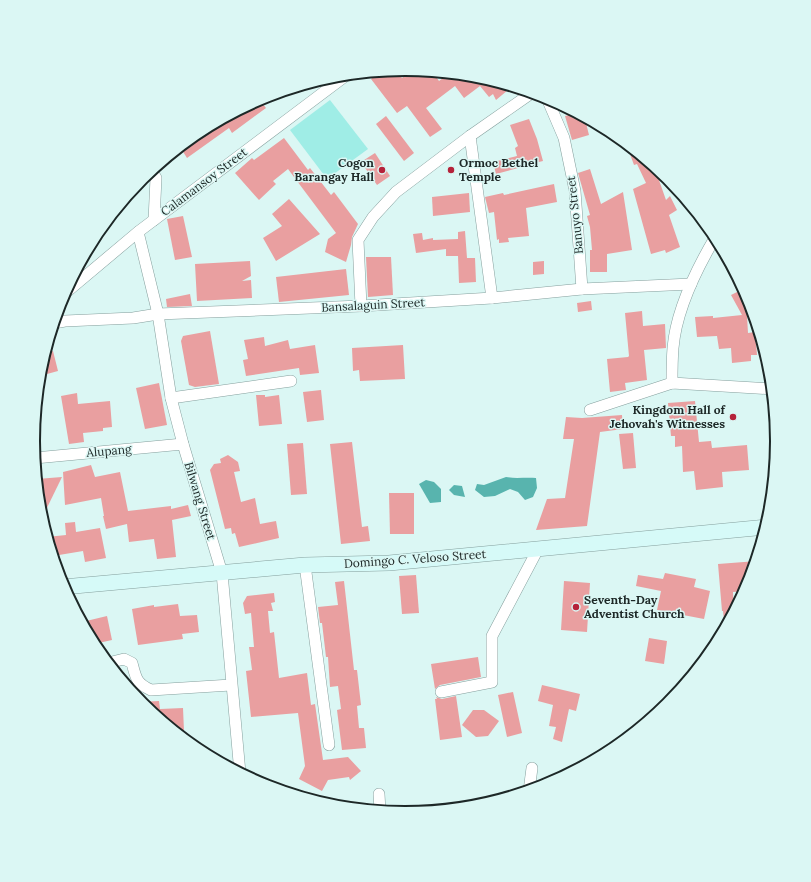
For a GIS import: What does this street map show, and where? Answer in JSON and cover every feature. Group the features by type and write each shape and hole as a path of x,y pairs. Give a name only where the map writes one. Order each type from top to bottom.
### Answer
{"main road":[{"name":"Domingo C. Veloso Street","path":"70,586 305,565 383,563 761,529"}],"street":[{"name":"Calamansoy Street","path":"76,284 138,232 337,83"},
{"path":"361,306 358,240 373,217 396,192 470,136 527,96"},
{"name":"Banuyo Street","path":"550,105 564,138 575,191 582,289"},
{"path":"470,136 492,298"},
{"path":"154,220 156,178 155,176"},
{"name":"Bilwang Street","path":"138,232 158,314 171,398 183,444 222,572 239,767"},
{"path":"672,383 673,348 679,317 697,269 712,243"},
{"name":"Bansalaguin Street","path":"60,322 133,318 158,314 361,306 492,298 582,289 692,284"},
{"path":"171,398 290,380"},
{"path":"590,410 672,383 767,389"},
{"name":"Alupang","path":"41,457 183,444"},
{"path":"441,692 492,682 492,636 538,549"},
{"path":"305,565 329,745"},
{"path":"114,662 124,660 132,663 135,676 141,686 151,690 231,684"},
{"path":"531,784 532,768"},
{"path":"379,794 380,806"}],"shaded area":[{"path":"330,100 368,149 327,179 290,130"},
{"path":"506,477 536,478 537,488 533,497 525,500 518,492 510,489 495,496 484,497 475,490 477,484 484,485"},
{"path":"426,480 434,482 441,489 441,502 430,503 419,484"},
{"path":"454,485 462,486 465,497 454,495 449,490"}],"building":[{"path":"382,76 400,76 402,78 404,76 429,76 436,77 439,81 443,78 453,79 508,90 496,100 493,94 489,97 480,86 464,98 455,86 426,108 442,129 430,137 407,106 397,113 371,79"},
{"path":"263,104 266,108 232,133 229,128 187,158 183,151 202,137 223,124"},
{"path":"570,115 586,123 589,135 572,140 565,116"},
{"path":"386,116 414,153 404,161 376,124"},
{"path":"529,119 537,139 543,161 496,174 493,162 517,156 515,148 518,146 510,125"},
{"path":"284,138 308,170 310,168 331,195 334,192 358,224 352,237 346,262 325,252 328,239 336,233 288,169 273,181 276,184 259,200 235,173 252,158 254,160"},
{"path":"375,153 390,176 377,185 361,162"},
{"path":"630,154 658,177 666,200 670,196 677,210 669,215 680,247 666,253 665,250 651,254 633,189 646,183 637,164 634,165"},
{"path":"590,169 601,204 623,192 632,250 607,254 607,272 590,272 590,250 592,250 590,227 587,216 590,215 578,173"},
{"path":"554,184 557,202 526,208 529,236 508,238 509,242 499,243 499,239 497,240 494,212 489,213 485,197 503,193 504,195"},
{"path":"469,193 470,212 433,216 432,197"},
{"path":"289,199 320,234 276,261 263,238 282,226 272,214"},
{"path":"183,216 192,257 175,260 167,219"},
{"path":"465,231 467,258 475,258 476,282 459,283 458,256 446,256 446,249 416,253 413,234 422,233 423,240 433,238 433,240 458,239 458,232"},
{"path":"366,257 391,257 393,295 368,297"},
{"path":"250,261 251,276 242,281 251,280 252,298 197,301 195,264"},
{"path":"544,261 544,274 533,275 533,262"},
{"path":"346,269 349,295 279,302 276,277"},
{"path":"739,291 747,310 748,333 755,332 755,334 757,355 751,355 751,361 732,363 731,348 719,349 717,336 697,337 695,317 713,316 713,318 742,315 731,295"},
{"path":"190,294 192,306 167,307 166,299"},
{"path":"591,301 592,310 578,312 577,303"},
{"path":"642,311 643,326 665,324 666,348 644,350 647,380 625,383 626,390 610,392 607,359 629,356 625,313"},
{"path":"210,331 219,384 195,387 189,385 181,341 183,336"},
{"path":"264,337 265,346 288,340 290,349 315,345 319,373 300,375 299,368 246,376 243,360 248,359 244,340"},
{"path":"403,345 405,379 360,381 359,370 353,371 352,348"},
{"path":"53,351 58,371 47,374 47,372 51,352"},
{"path":"159,383 167,425 145,429 136,388"},
{"path":"321,390 324,420 307,422 303,392"},
{"path":"77,393 78,404 110,401 112,427 103,428 103,431 83,433 84,442 69,444 61,396"},
{"path":"256,395 265,395 265,397 279,395 282,424 259,426"},
{"path":"695,401 699,442 711,441 712,448 747,445 749,470 722,472 723,487 696,490 694,471 683,472 682,446 675,447 675,436 671,436 668,403"},
{"path":"622,415 623,429 600,432 587,526 536,530 547,499 565,498 574,439 563,439 566,417 582,418"},
{"path":"633,433 636,468 623,469 619,434"},
{"path":"352,442 362,527 368,526 370,541 341,544 330,444"},
{"path":"303,443 307,494 291,495 287,444"},
{"path":"228,455 238,462 240,471 234,472 241,502 255,498 260,524 276,521 279,538 239,547 235,533 232,534 231,528 225,529 210,470 214,464 221,463 220,459"},
{"path":"91,465 95,477 120,472 128,511 171,506 171,509 188,505 191,516 172,520 176,557 157,559 154,539 129,542 127,524 106,529 101,498 65,505 63,472"},
{"path":"62,477 46,509 43,489 42,479"},
{"path":"389,493 414,493 414,534 390,534"},
{"path":"75,522 76,532 100,528 106,558 85,562 83,551 58,555 52,536 66,535 65,523"},
{"path":"751,561 738,592 733,592 733,602 724,620 722,611 718,564"},
{"path":"665,573 696,579 694,587 710,591 704,619 657,610 661,591 636,586 638,575 663,579"},
{"path":"416,575 419,613 402,614 399,576"},
{"path":"344,581 354,670 357,670 361,705 357,706 359,728 364,728 366,748 342,750 337,710 341,709 338,686 330,687 328,657 326,657 322,623 320,623 318,607 338,605 335,582"},
{"name":"Seventh-Day Adventist Church","path":"564,581 590,583 587,632 561,630"},
{"path":"274,593 275,602 271,603 273,611 268,611 270,633 274,632 279,678 307,673 311,705 315,704 323,760 348,757 361,771 350,780 349,777 328,780 322,791 299,779 305,766 298,713 251,717 246,671 252,670 249,647 254,647 251,613 245,614 243,603 247,596"},
{"path":"178,604 180,616 197,615 199,632 182,634 183,639 138,645 132,609 154,605 154,607"},
{"path":"107,616 112,640 101,642 87,621"},
{"path":"649,638 667,641 664,664 645,661"},
{"path":"478,657 481,677 440,685 435,689 431,664"},
{"path":"542,685 580,694 576,711 569,709 562,742 553,739 556,727 549,726 553,705 538,701"},
{"path":"513,692 522,733 507,737 498,695"},
{"path":"456,696 462,737 440,740 435,699 437,699 436,697 442,699"},
{"path":"150,701 159,701 160,709 183,708 184,731 165,716"},
{"path":"473,710 484,710 499,721 488,736 476,737 462,725"}],"place":[{"name":"Cogon Barangay Hall","path":"382,170"},
{"name":"Ormoc Bethel Temple","path":"451,170"},
{"name":"Kingdom Hall of Jehovah's Witnesses","path":"733,417"},
{"name":"Seventh-Day Adventist Church","path":"576,607"}]}
